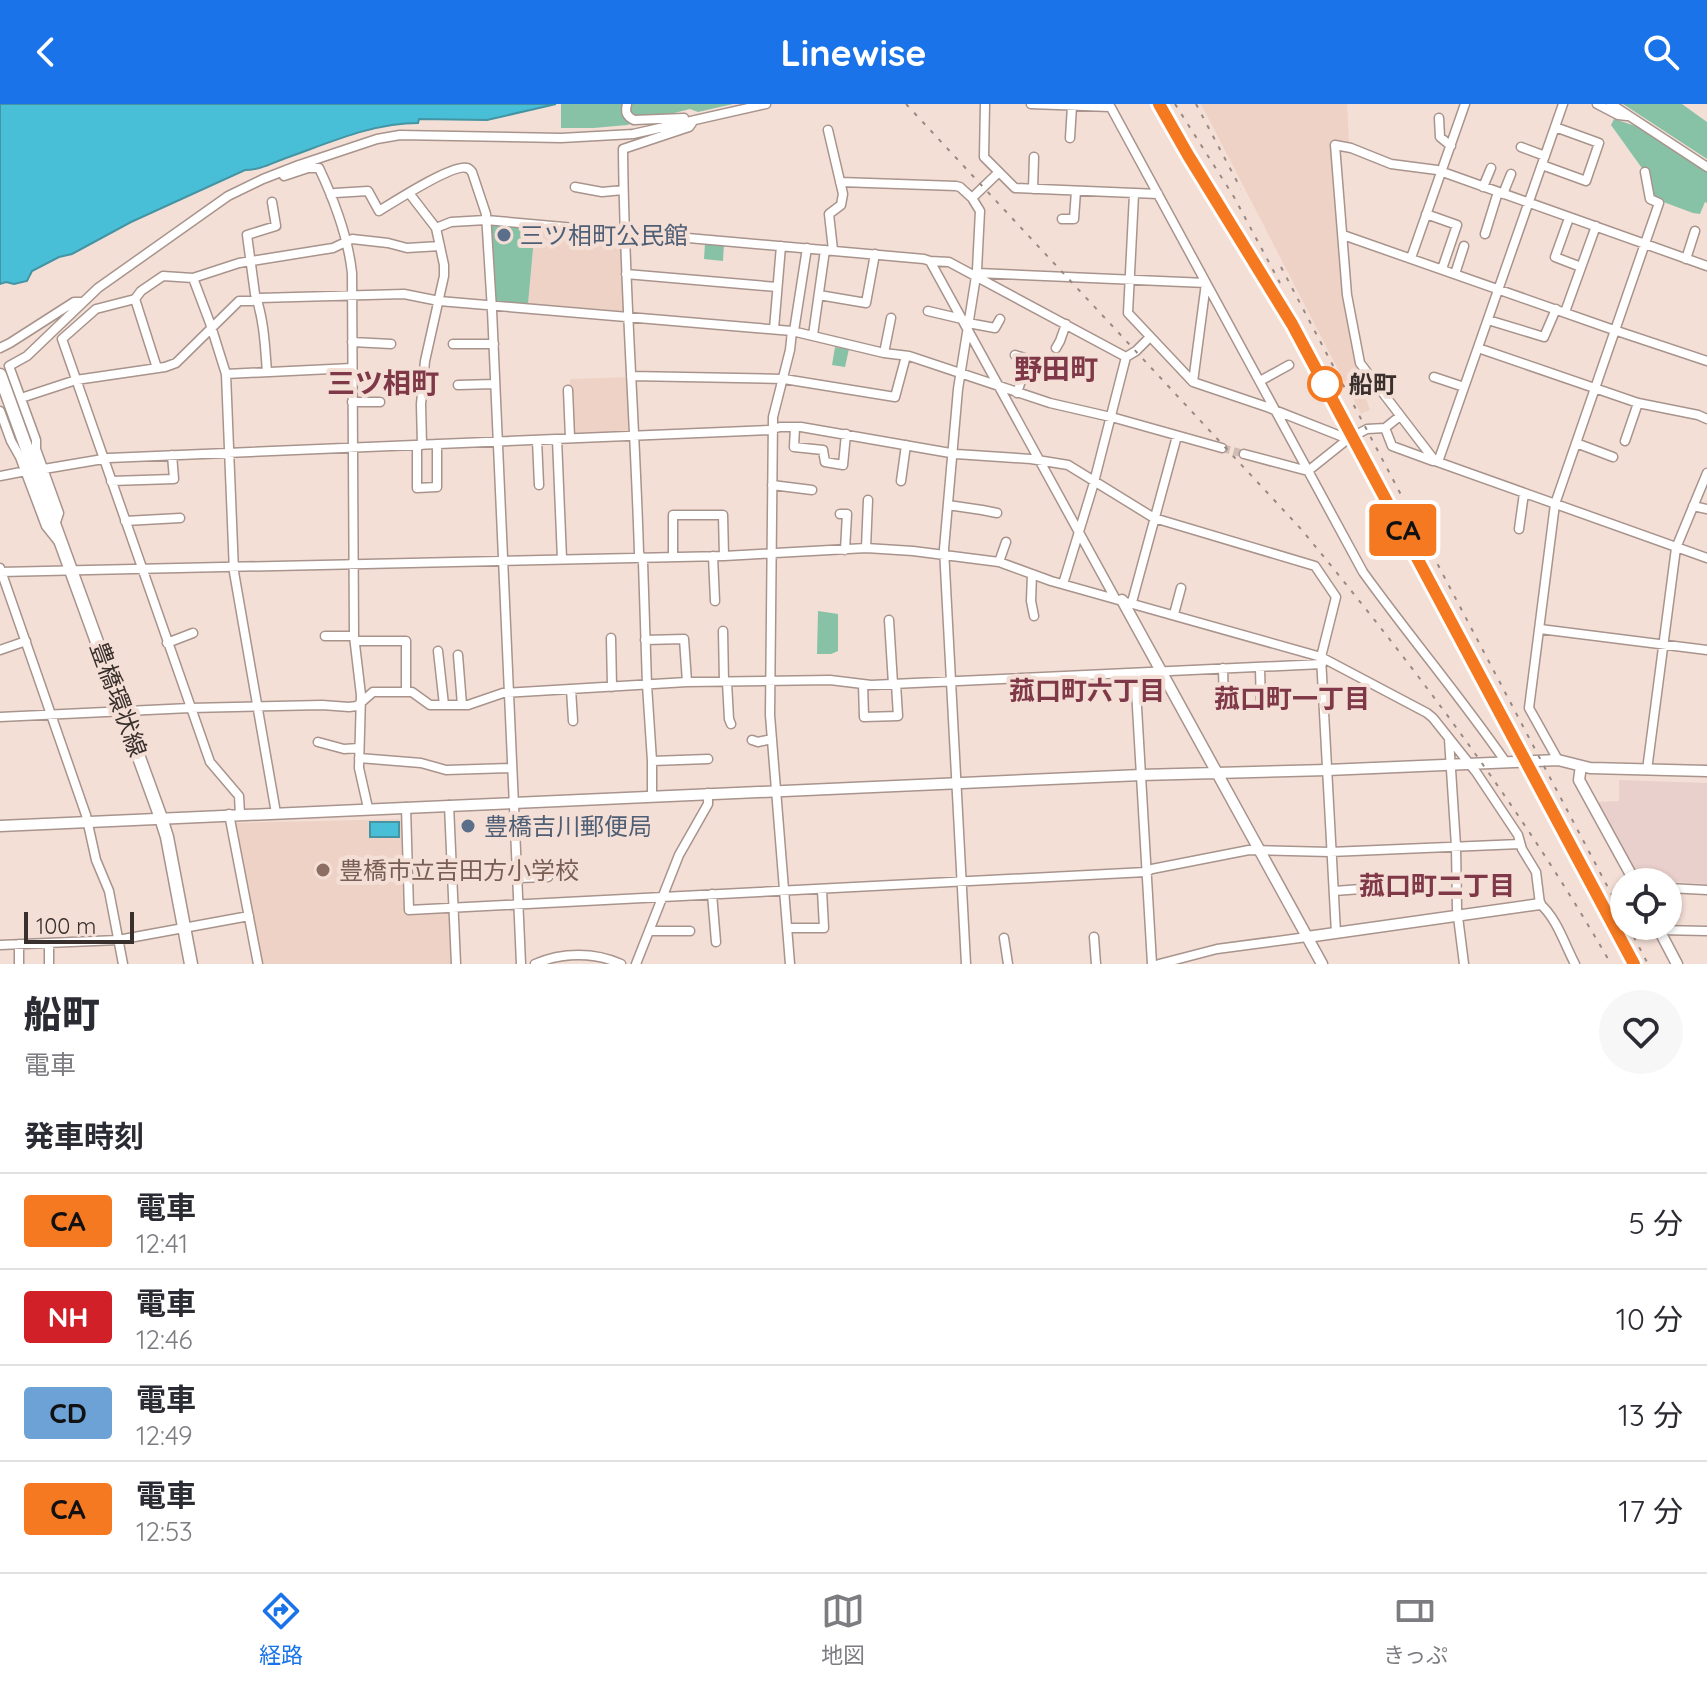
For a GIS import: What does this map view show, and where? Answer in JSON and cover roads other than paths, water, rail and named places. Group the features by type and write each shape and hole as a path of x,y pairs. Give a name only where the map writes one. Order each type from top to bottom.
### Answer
{"main road":[{"name":"豊橋環状線","path":"0,375 161,818 191,964"}],"street":[{"path":"627,104 628,117 634,120 695,120"},
{"path":"55,526 59,513 9,366 27,356 98,288 210,207 263,179 377,139 400,135 590,137 633,134 766,104"},
{"path":"985,104 984,157 1015,188 1158,194"},
{"path":"1031,104 1110,106 1363,572 1505,761"},
{"path":"1411,258 1465,104"},
{"path":"1437,462 1563,104"},
{"path":"1597,104 1618,115 1635,118"},
{"path":"1611,104 1707,167"},
{"path":"1070,138 1072,106"},
{"path":"1439,118 1440,137 1451,146"},
{"path":"652,796 643,562 640,557 626,274 623,149 689,127 695,120"},
{"path":"1521,147 1586,181 1599,143 1555,127"},
{"path":"813,335 829,250 828,218 842,202 828,130"},
{"path":"1437,462 1360,363 1347,295 1335,145 1391,164 1442,172 1707,266"},
{"path":"1033,189 1034,157"},
{"path":"263,179 271,180 315,167 320,171 348,242 352,273 353,563 361,702 359,753 368,808"},
{"path":"331,196 335,193 368,191 379,211 442,174 466,167 472,172 486,220 521,964"},
{"path":"1483,187 1491,168"},
{"path":"972,198 999,172"},
{"path":"1558,760 1529,708 1555,504 1659,203 1650,199 1645,172"},
{"path":"1485,234 1511,174"},
{"path":"840,182 956,186 972,198 980,211 976,274 959,374 944,555 966,964"},
{"path":"575,187 602,192 623,190"},
{"path":"1062,219 1074,219 1076,191"},
{"path":"409,193 436,228 444,276 425,361 417,488 437,487 437,444"},
{"path":"1134,194 1128,313 1193,382 1348,439"},
{"path":"267,372 265,340 247,235 276,226 272,202"},
{"path":"1426,214 1457,225 1442,269"},
{"path":"1569,218 1555,257 1581,267"},
{"path":"436,228 451,222 486,220 949,262 1126,357"},
{"path":"1488,320 1544,337 1581,267 1596,226"},
{"path":"1686,259 1695,231"},
{"path":"1343,235 1707,361"},
{"path":"258,964 234,814 239,796 210,762 62,339 96,309 135,299 163,276 193,278 250,260 333,248 352,239 407,248 440,246"},
{"path":"774,329 781,246"},
{"path":"1455,274 1464,246"},
{"path":"790,964 770,715 773,417 790,350 807,248"},
{"path":"819,295 866,303 875,254"},
{"path":"930,261 1079,533 1123,600 1322,964"},
{"path":"626,274 777,287"},
{"path":"976,274 1206,283"},
{"path":"193,278 226,374 233,567 276,813"},
{"path":"1193,382 1206,283"},
{"path":"21,398 76,380 176,363 239,301 404,294 491,306 793,331 906,356 1065,407 1222,448"},
{"path":"135,299 157,368"},
{"path":"0,348 74,302 84,302"},
{"path":"928,311 966,324 995,328 1000,319"},
{"path":"884,353 891,318"},
{"path":"1056,348 1066,324"},
{"path":"1063,584 1126,357 1150,337"},
{"path":"352,342 391,344"},
{"path":"453,344 494,344"},
{"path":"1478,348 1638,403 1707,419"},
{"path":"1015,355 1028,359 1017,393"},
{"path":"631,376 784,379 895,397 906,356"},
{"path":"1260,381 1289,365"},
{"path":"226,374 352,368"},
{"path":"1434,377 1464,387"},
{"path":"458,385 495,384"},
{"path":"568,390 570,438"},
{"path":"352,402 380,402"},
{"path":"1625,441 1638,403"},
{"path":"0,411 46,526 63,545"},
{"path":"1308,471 1348,439 1367,429 1385,428 1400,416"},
{"path":"44,469 103,458 795,427 952,453 1068,465 1154,518 1315,566 1336,597 1322,661 1336,933"},
{"path":"795,427 794,447 823,450 825,462 843,465 846,434"},
{"path":"1385,428 1392,446 1707,558"},
{"path":"1123,600 1154,518 1177,436"},
{"path":"557,439 562,559"},
{"path":"537,440 539,485"},
{"path":"1576,443 1613,457"},
{"path":"901,481 906,445"},
{"path":"1244,454 1308,471"},
{"path":"111,481 174,479 172,455"},
{"path":"0,476 26,471"},
{"path":"1647,770 1676,548 1707,473"},
{"path":"772,485 812,490"},
{"path":"1519,529 1524,493"},
{"path":"866,548 868,500"},
{"path":"948,505 997,513"},
{"path":"1693,506 1707,509"},
{"path":"840,514 847,514 845,550"},
{"path":"673,556 673,515 723,515 724,556"},
{"path":"125,521 180,518"},
{"path":"999,562 1006,542"},
{"path":"123,964 109,891 96,860 88,821 1,570 724,556 866,548 999,562 1322,661 1421,709 1433,718 1469,763 1518,835 1536,872 1540,904 1575,964"},
{"path":"713,556 715,601"},
{"path":"1032,574 1034,616"},
{"path":"1174,614 1181,588"},
{"path":"863,684 864,717 898,716 889,620"},
{"path":"1540,629 1707,650"},
{"path":"723,631 731,724"},
{"path":"167,643 193,633"},
{"path":"325,636 406,641 406,692"},
{"path":"611,638 612,687"},
{"path":"645,640 684,639 687,682"},
{"path":"0,650 26,641"},
{"path":"438,651 444,705"},
{"path":"458,655 462,705"},
{"path":"0,717 258,706 349,707 357,706 373,692 412,692 430,705 462,705 509,693 687,682 830,680 895,684 1260,667 1322,661"},
{"path":"1260,667 1261,708"},
{"path":"1223,668 1224,707"},
{"path":"1135,673 1152,964"},
{"path":"571,689 573,721"},
{"path":"752,740 772,739"},
{"path":"1449,739 1457,915 1464,964"},
{"path":"318,742 446,770 512,768"},
{"path":"652,761 708,759"},
{"path":"0,826 708,793 1505,761 1558,760 1581,766 1707,771"},
{"path":"1581,766 1579,780 1627,868"},
{"path":"636,964 685,841 708,804 708,793"},
{"path":"449,805 456,964"},
{"path":"406,807 409,910 1146,872 1249,850 1330,852 1520,844"},
{"path":"518,878 548,877"},
{"path":"1334,891 1389,887"},
{"path":"1682,889 1707,890"},
{"path":"788,928 824,928 822,890"},
{"path":"712,894 716,942"},
{"path":"1159,964 1217,949 1540,904"},
{"path":"0,945 118,940 249,916"},
{"path":"1682,929 1707,931"},
{"path":"649,931 690,931"},
{"path":"1094,937 1096,964"},
{"path":"1004,938 1008,964"},
{"path":"1664,940 1677,964"},
{"path":"49,943 49,964"},
{"path":"19,944 19,964"},
{"path":"535,964 559,957 605,956 621,964"}],"water":[{"path":"0,104 556,104 487,120 419,119 418,123 384,126 351,135 266,166 245,170 131,222 72,254 59,257 32,271 27,281 0,284"},
{"path":"370,822 399,822 399,837 370,837"}],"tunnel":[{"path":"1222,448 1244,454"}],"railway":[{"path":"906,104 1301,529 1385,633 1465,740 1541,850 1611,964"},
{"path":"1159,104 1292,324 1634,964"},
{"path":"1175,104 1234,197 1280,283"},
{"path":"1196,104 1241,189"},
{"path":"1281,267 1610,891"},
{"path":"1635,940 1648,964"}],"train":[{"name":"CA","path":"1159,104 1292,324 1634,964"}],"place":[{"name":"三ツ相町公民館","path":"504,235"},
{"name":"船町","path":"1325,384"},
{"name":"豊橋吉川郵便局","path":"468,826"},
{"name":"豊橋市立吉田方小学校","path":"323,870"}],"district":[{"name":"野田町","path":"1056,368"},
{"name":"三ツ相町","path":"383,382"},
{"name":"菰口町六丁目","path":"1087,690"},
{"name":"菰口町一丁目","path":"1292,698"},
{"name":"菰口町二丁目","path":"1437,885"}]}
